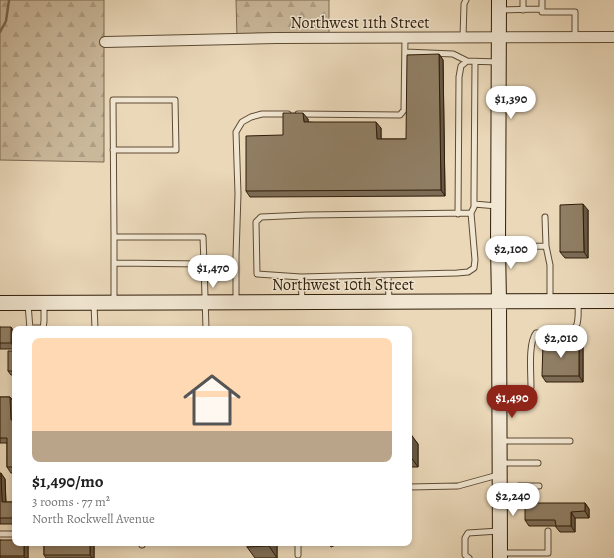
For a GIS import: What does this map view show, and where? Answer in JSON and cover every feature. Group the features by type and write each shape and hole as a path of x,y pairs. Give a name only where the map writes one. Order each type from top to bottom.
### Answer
{"main road":[{"path":"499,5 498,247 500,556"},
{"name":"Northwest 10th Street","path":"0,303 550,300 614,301"}],"street":[{"name":"Northwest 11th Street","path":"105,42 276,38 614,37"}],"lane":[{"path":"463,37 464,4 466,0"},
{"path":"523,0 523,10"},
{"path":"542,0 542,12 575,12 575,37"},
{"path":"499,5 523,10 542,9"},
{"path":"236,302 238,194 236,132 242,122 251,117 262,114 400,115 404,110 405,37"},
{"path":"405,52 453,54 467,62 499,62"},
{"path":"458,214 459,77 461,66 467,62"},
{"path":"472,213 261,217 256,222 257,274 301,276 388,275 460,273 468,272 474,268 475,260 472,213 474,204 475,62"},
{"path":"113,150 176,150 175,100 113,100 113,150 114,237 114,302"},
{"path":"474,204 498,206"},
{"path":"545,217 546,246 550,269 550,300"},
{"path":"114,237 204,237 206,326"},
{"path":"498,247 546,246"},
{"path":"114,263 204,264"},
{"path":"388,275 389,301"},
{"path":"301,276 302,301"},
{"path":"499,398 522,394 529,391 531,387 531,346 533,337 536,333 561,332 574,329 578,318 578,301"},
{"path":"28,303 30,326"},
{"path":"43,326 44,303"},
{"path":"94,303 95,326"},
{"path":"499,441 570,441"},
{"path":"412,488 458,486 499,469 538,464"},
{"path":"500,491 515,490 519,486 539,486"},
{"path":"469,558 465,555 465,538 468,534 500,531"},
{"path":"500,556 548,553 548,531"},
{"path":"0,534 12,534"},
{"path":"298,546 298,554"}],"green space":[{"path":"0,0 104,0 104,162 0,160"},
{"path":"236,0 329,0 329,37 237,39"}],"building":[{"path":"439,54 441,190 246,191 246,136 283,135 283,113 303,113 304,122 376,122 377,139 406,139 407,55"},
{"path":"583,204 584,252 560,252 560,205"},
{"path":"0,327 11,327 11,343 0,343"},
{"path":"579,341 579,376 542,376 543,342"},
{"path":"8,351 12,351 12,371 8,371"},
{"path":"0,397 10,397 12,420 12,467 7,467 7,438 0,438"},
{"path":"1,473 2,502 12,502 12,518 0,518"},
{"path":"525,503 585,503 585,511 571,512 571,526 556,526 555,520 525,520"},
{"path":"0,540 12,540 12,546 24,546 24,556 0,556"},
{"path":"44,546 90,546 90,555 44,555"},
{"path":"247,546 269,546 247,547"}],"waterway":[{"path":"0,32 6,21 9,0"}]}
